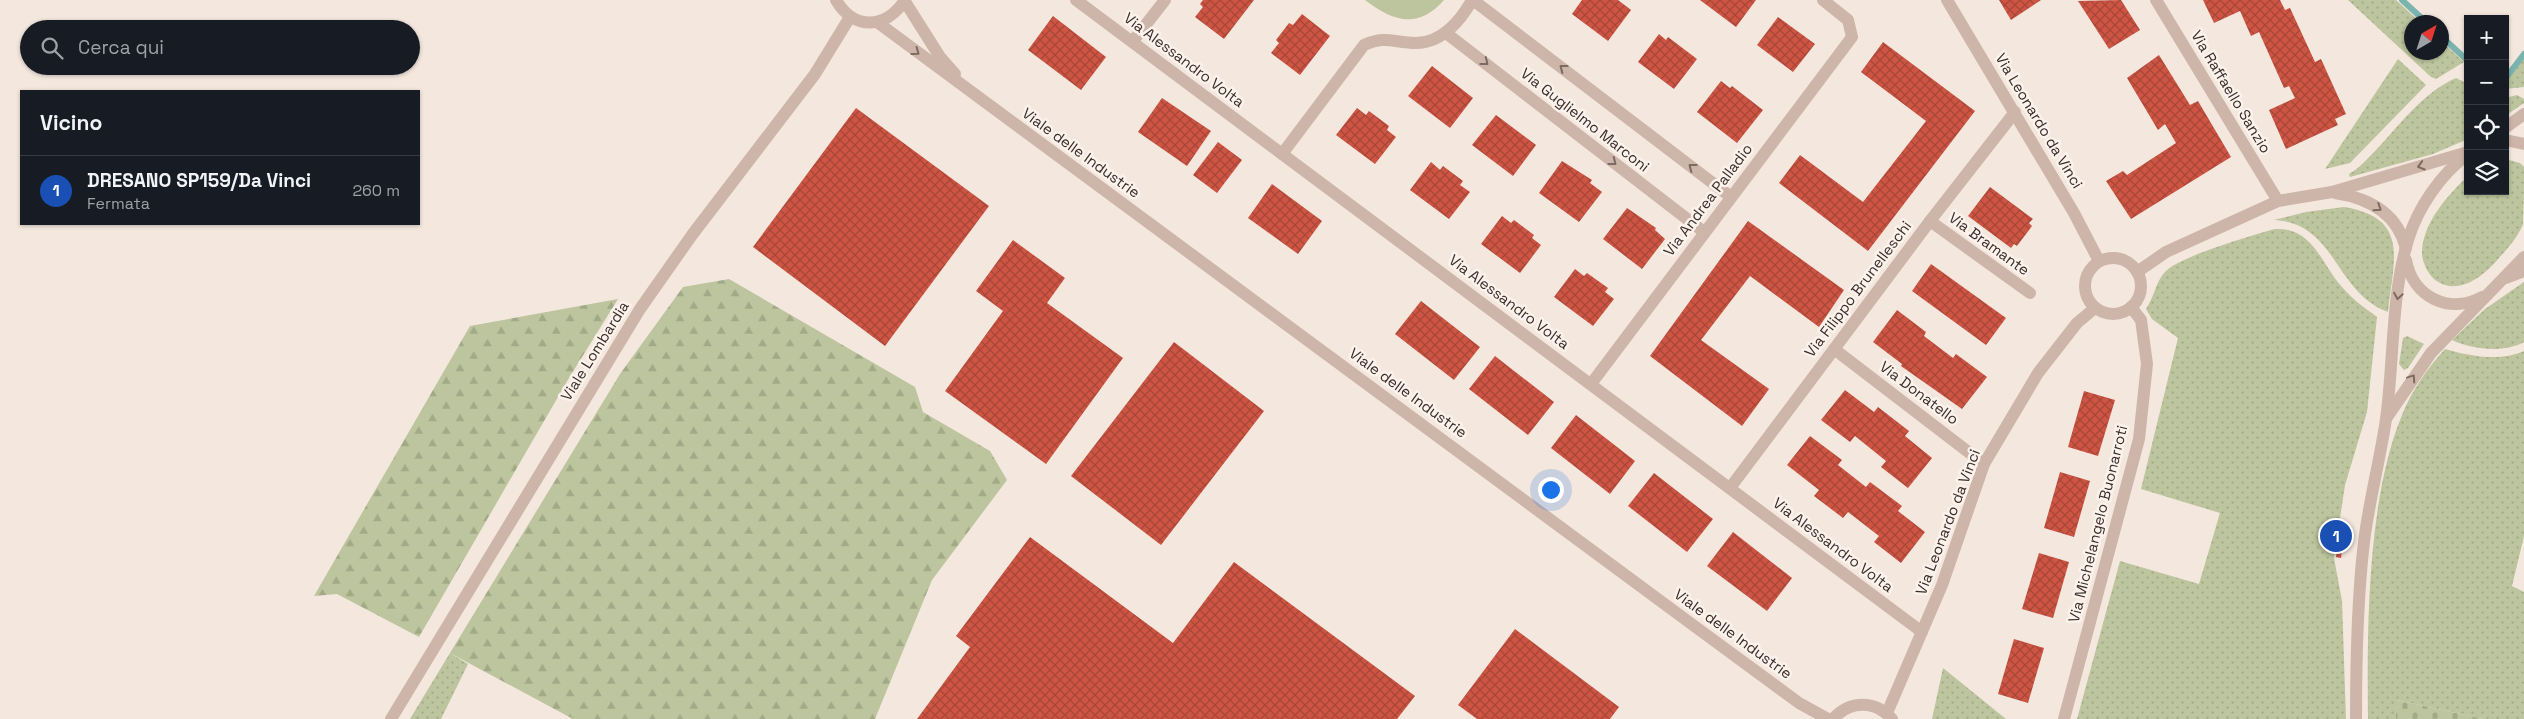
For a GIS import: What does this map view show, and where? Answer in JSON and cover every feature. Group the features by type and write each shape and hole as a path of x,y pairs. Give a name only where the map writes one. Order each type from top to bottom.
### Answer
{"street":[{"path":"836,0 850,17 858,21 877,22 888,18 898,10 904,0"},
{"name":"Viale delle Industrie","path":"904,0 940,57 970,91"},
{"name":"Via Alessandro Volta","path":"1076,0 1922,632"},
{"path":"1133,42 1165,0"},
{"path":"1282,154 1364,45 1383,38 1418,43 1446,33 1473,0"},
{"name":"Via Guglielmo Marconi","path":"1473,0 1731,196"},
{"name":"Via Andrea Palladio","path":"1591,384 1852,37 1848,20 1823,0"},
{"name":"Via Leonardo da Vinci","path":"1947,0 2015,112 2100,261"},
{"name":"Via Raffaello Sanzio","path":"2156,0 2278,201"},
{"name":"Viale Lombardia","path":"391,719 635,317 687,242 815,74 850,17"},
{"name":"Viale delle Industrie","path":"877,22 1713,640 1799,703 1828,719"},
{"name":"Via Guglielmo Marconi","path":"1446,33 1704,232"},
{"name":"Via Filippo Brunelleschi","path":"1730,488 1930,221 2015,112"},
{"path":"2509,125 2524,114"},
{"path":"2509,141 2524,144"},
{"path":"2137,272 2166,252 2278,201 2332,192 2464,154"},
{"path":"2356,719 2359,616 2364,543 2386,419 2394,323 2406,248 2430,195 2449,171 2464,157"},
{"path":"2332,192 2360,198 2385,212 2397,224 2406,248 2407,265 2411,277 2420,289 2432,299 2446,304 2468,302 2496,287"},
{"name":"Via Bramante","path":"1930,221 2030,292"},
{"path":"2386,419 2431,352 2462,319 2506,278 2524,257"},
{"path":"2119,258 2128,262 2137,272 2141,283 2140,294 2132,307 2116,314 2105,314 2095,308 2087,299 2084,289 2085,278 2090,268 2100,261 2119,258"},
{"path":"2506,278 2524,271"},
{"name":"Via Michelangelo Buonarroti","path":"2064,719 2139,439 2147,364 2141,320 2132,307"},
{"name":"Via Leonardo da Vinci","path":"1890,716 1942,585 1984,464 2038,373 2077,323 2095,308"},
{"name":"Via Donatello","path":"1834,349 1984,464"},
{"path":"1833,719 1840,712 1851,706 1864,704 1876,706 1890,716"}],"green space":[{"path":"1365,0 1444,0 1424,16 1415,19 1405,19 1385,13"},
{"path":"2348,0 2396,0 2412,15 2404,15 2404,52"},
{"path":"2449,48 2464,62 2436,79 2431,77 2413,60 2449,60"},
{"path":"2524,58 2524,87 2509,89 2509,78"},
{"path":"2398,59 2426,85 2350,163 2325,169"},
{"path":"2456,78 2464,82 2464,141 2433,154 2350,177 2349,174 2357,169 2378,148 2423,100 2444,84"},
{"path":"2517,95 2524,99 2524,103 2509,113 2509,105 2509,97"},
{"path":"2509,160 2520,163 2524,167 2523,224 2516,238 2486,271 2470,282 2453,286 2444,285 2435,280 2424,264 2422,256 2423,242 2431,220 2452,192 2464,180 2464,195 2509,195"},
{"path":"2344,207 2365,213 2380,221 2389,232 2393,245 2394,259 2388,312 2370,303 2357,290 2323,245 2311,233 2295,224 2274,220 2306,212"},
{"path":"2275,229 2288,230 2299,234 2307,240 2346,291 2377,317 2367,412 2345,485 2334,558 2342,601 2346,719 2077,719 2120,561 2199,584 2220,513 2141,489 2178,338 2152,319 2146,309 2162,276 2173,266 2200,253"},
{"path":"729,279 915,387 923,412 990,451 1007,480 932,580 875,719 573,719 450,653 620,374 683,287"},
{"path":"2524,282 2524,342 2507,348 2488,349 2469,346 2452,340 2485,309"},
{"path":"618,299 569,378 419,637 337,594 314,596 470,326"},
{"path":"2407,336 2424,344 2408,368 2404,370 2399,364 2403,338"},
{"path":"2445,349 2484,357 2505,356 2524,351 2524,536 2512,586 2524,592 2524,719 2484,719 2396,700 2396,719 2368,719 2369,605 2376,525 2382,486 2390,449 2410,397 2420,380"},
{"path":"450,653 468,664 441,719 410,719"},
{"path":"1943,668 2006,719 1932,719"},
{"path":"2396,700 2484,719 2396,719"}],"building":[{"path":"1203,0 1254,0 1224,39 1195,17 1203,7 1200,4"},
{"path":"1582,0 1618,0 1631,10 1608,41 1572,14"},
{"path":"1700,0 1756,0 1736,27"},
{"path":"1999,0 2041,0 2011,20"},
{"path":"2121,0 2140,30 2109,49 2078,1"},
{"path":"2203,0 2280,0 2285,10 2290,8 2315,62 2321,59 2346,114 2335,119 2338,125 2286,149 2269,110 2295,98 2289,86 2284,88 2259,32 2251,36 2240,11 2214,23"},
{"path":"1302,14 1330,36 1300,75 1271,53 1279,43 1276,40 1289,23 1293,25"},
{"path":"1053,16 1106,57 1081,90 1028,50"},
{"path":"1778,17 1815,44 1793,72 1757,45"},
{"path":"1659,34 1666,40 1668,37 1697,59 1674,89 1638,62"},
{"path":"1883,42 1975,111 1868,251 1779,183 1800,155 1863,202 1926,121 1861,72"},
{"path":"2159,55 2190,105 2198,101 2231,157 2131,219 2106,181 2123,171 2127,175 2176,143 2165,124 2158,130 2127,78"},
{"path":"1432,66 1473,98 1450,128 1408,96"},
{"path":"1721,81 1730,88 1732,86 1763,110 1737,143 1697,112"},
{"path":"1162,98 1211,131 1187,166 1138,132"},
{"path":"856,108 989,206 885,346 753,247"},
{"path":"1357,108 1366,115 1369,111 1389,126 1387,130 1396,137 1375,164 1336,135"},
{"path":"1496,115 1536,145 1513,176 1472,145"},
{"path":"1218,142 1242,160 1217,193 1193,175"},
{"path":"1562,161 1592,180 1590,183 1602,192 1579,222 1539,193"},
{"path":"1431,162 1440,170 1443,166 1463,181 1460,185 1470,192 1449,219 1410,190"},
{"path":"1272,184 1322,221 1298,254 1248,218"},
{"path":"1990,187 2033,219 2029,223 2032,226 2017,246 2014,244 2011,248 1968,216"},
{"path":"1627,208 1656,228 1655,230 1665,239 1642,269 1603,239"},
{"path":"1502,216 1511,223 1514,220 1534,235 1532,238 1541,245 1520,273 1481,244"},
{"path":"1748,221 1844,290 1819,327 1750,276 1701,340 1769,389 1742,426 1650,356"},
{"path":"1013,240 1065,278 1047,303 1123,358 1046,464 945,391 1003,311 976,291"},
{"path":"1931,264 2006,318 1986,345 1912,291"},
{"path":"1575,269 1584,276 1587,273 1608,288 1605,292 1614,299 1593,326 1554,297"},
{"path":"1421,301 1480,347 1454,380 1395,334"},
{"path":"1897,310 1926,332 1924,336 1953,358 1956,354 1987,377 1962,409 1901,366 1902,364 1873,342"},
{"path":"1174,342 1264,411 1161,545 1071,476"},
{"path":"1495,356 1554,402 1528,435 1469,389"},
{"path":"1845,390 1874,412 1878,407 1909,431 1905,436 1932,458 1908,488 1881,467 1886,461 1855,436 1850,442 1821,420"},
{"path":"2084,391 2115,400 2098,456 2068,447"},
{"path":"1576,415 1635,461 1610,494 1551,448"},
{"path":"1810,436 1842,460 1838,465 1866,487 1870,482 1902,506 1898,511 1925,532 1901,563 1874,542 1879,536 1848,512 1843,518 1814,496 1819,490 1787,465"},
{"path":"2060,472 2090,481 2074,537 2044,528"},
{"path":"1654,473 1713,519 1687,552 1628,506"},
{"path":"1733,532 1792,578 1767,611 1707,566"},
{"path":"1030,537 1173,643 1234,562 1415,696 1397,719 917,719 970,647 956,636"},
{"path":"2338,544 2343,544 2341,558 2336,557"},
{"path":"2039,553 2069,562 2053,618 2022,609"},
{"path":"1515,629 1619,707 1610,719 1477,719 1458,705"},
{"path":"2014,639 2044,648 2028,703 1998,694"}],"waterway":[{"path":"2402,0 2418,15"},
{"path":"2449,43 2467,60"},
{"path":"2509,74 2524,54"}],"place":[{"name":"DRESANO SP159/Da Vinci","path":"2336,536"}]}
